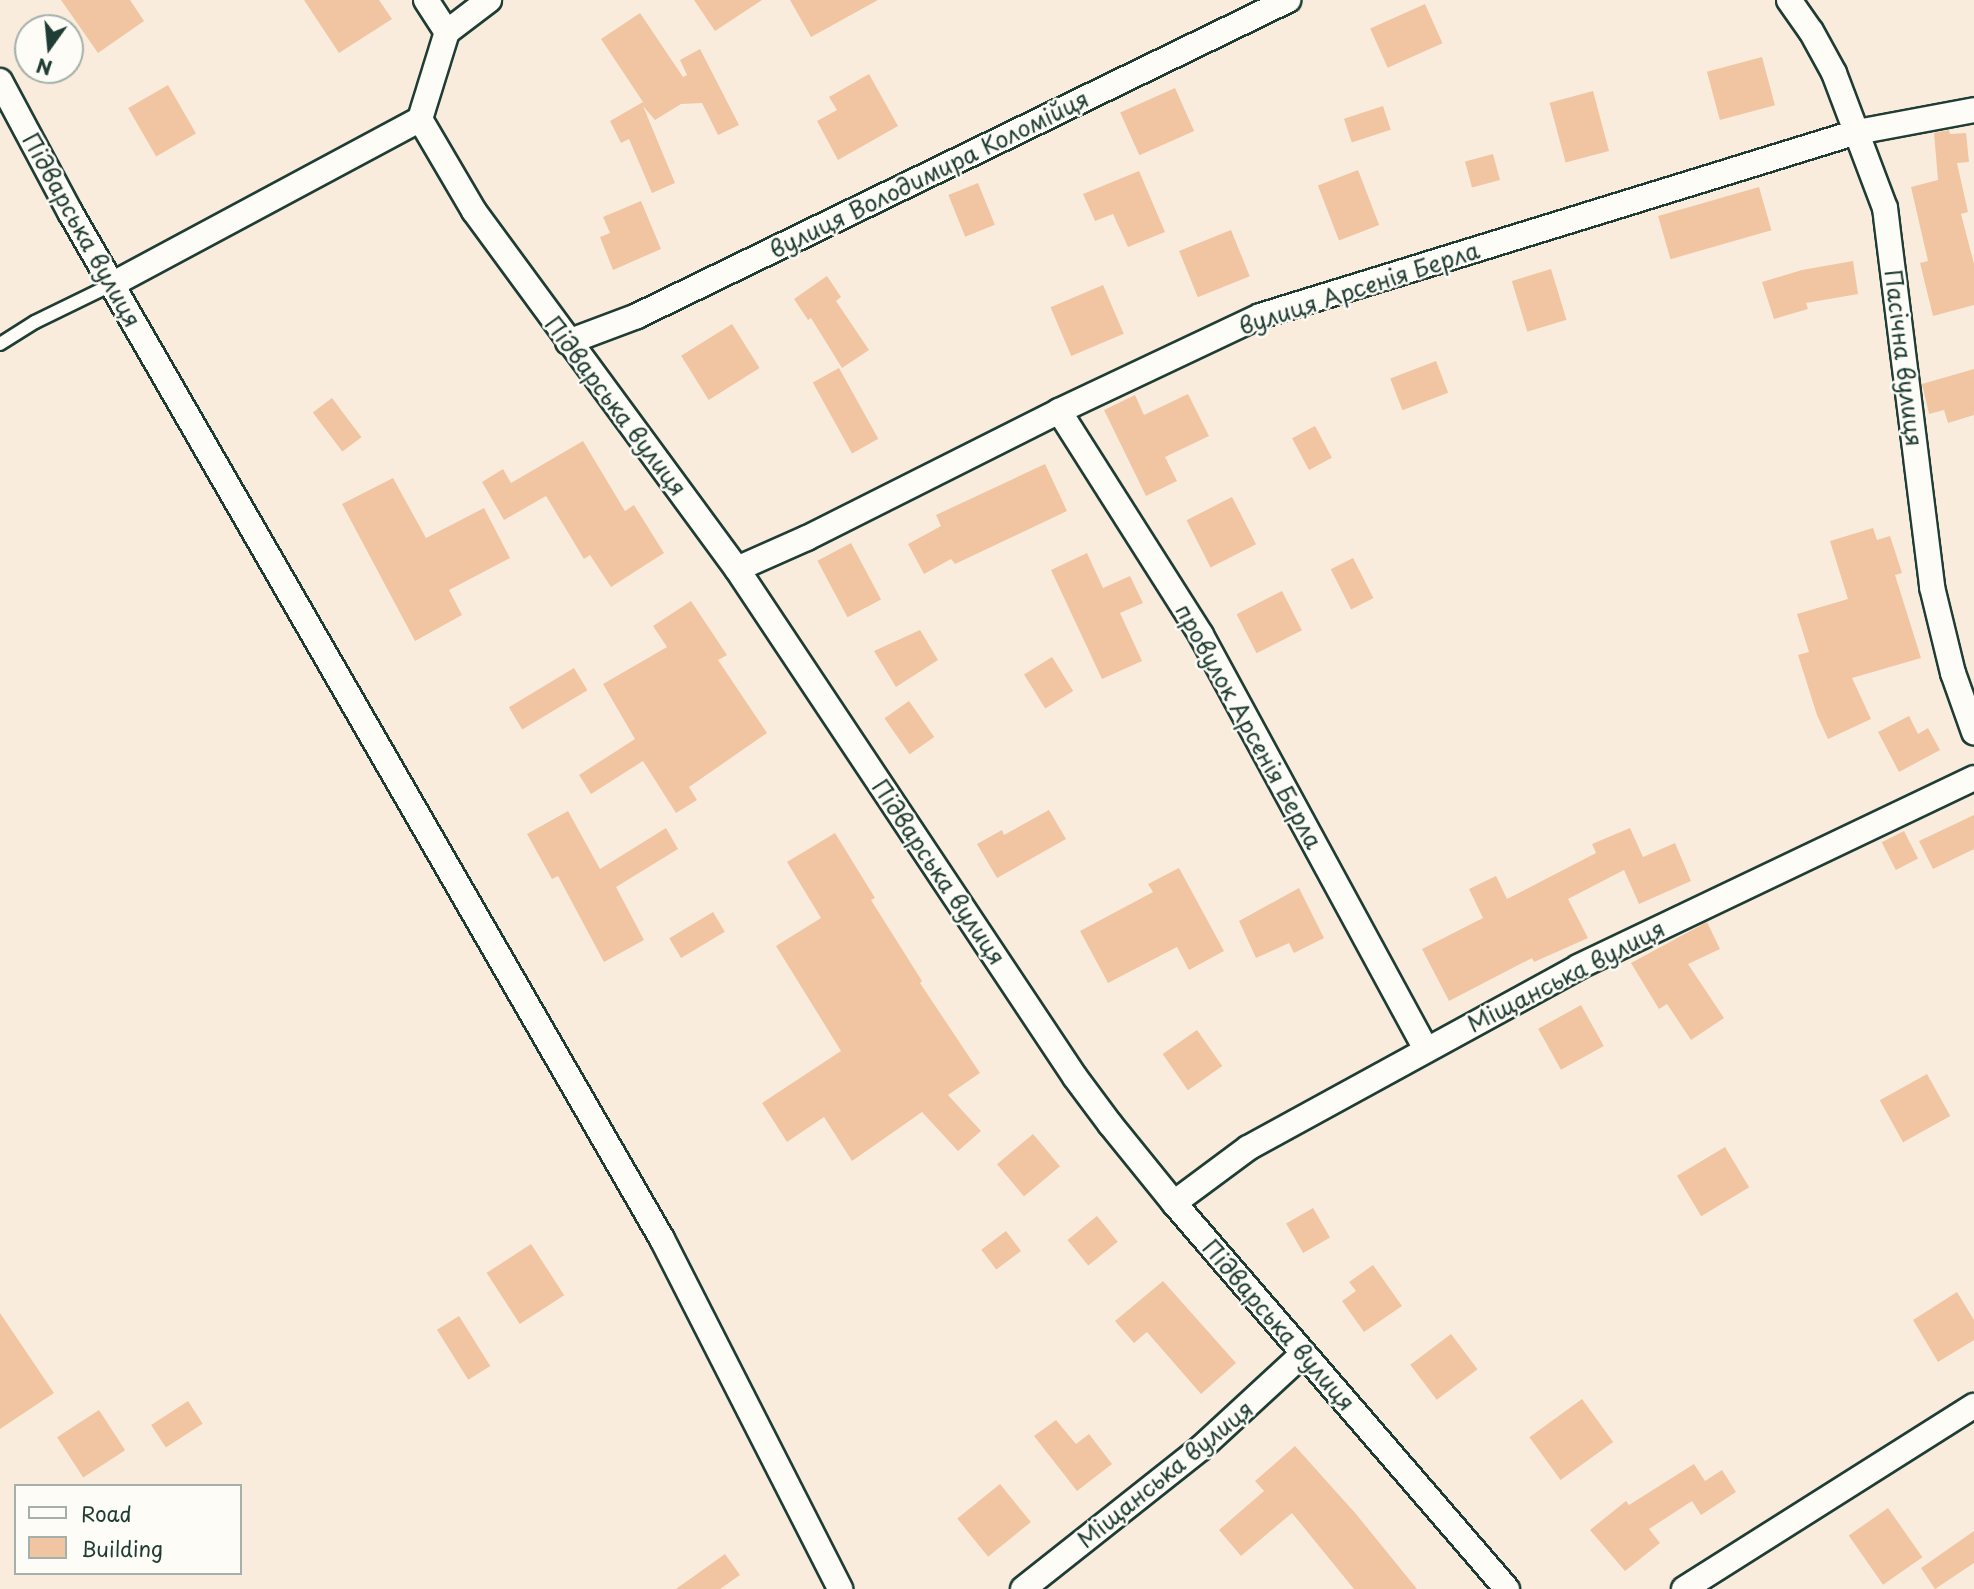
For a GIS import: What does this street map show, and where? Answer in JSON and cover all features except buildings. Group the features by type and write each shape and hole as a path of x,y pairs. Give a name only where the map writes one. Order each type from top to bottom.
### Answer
{"street":[{"path":"426,0 447,32"},
{"path":"111,285 420,119 447,32 489,0"},
{"name":"вулиця Володимира Коломійця","path":"568,342 637,316 1288,0"},
{"name":"Пасічна вулиця","path":"1789,0 1825,54 1885,208 1932,587 1953,673 1974,732"},
{"name":"Підварська вулиця","path":"0,81 111,285 662,1240 839,1589"},
{"name":"вулиця Арсенія Берла","path":"737,569 807,538 1059,411 1260,316 1857,132 1974,110"},
{"name":"Підварська вулиця","path":"420,119 456,184 568,342 737,569 1075,1077 1174,1203 1507,1589"},
{"name":"провулок Арсенія Берла","path":"1059,411 1201,635 1426,1049"},
{"name":"Міщанська вулиця","path":"1174,1203 1248,1147 1614,948 1974,778"},
{"name":"Міщанська вулиця","path":"1023,1589 1201,1448 1303,1354"},
{"path":"1684,1589 1974,1406"}],"lane":[{"path":"0,344 35,322 111,285"}]}
